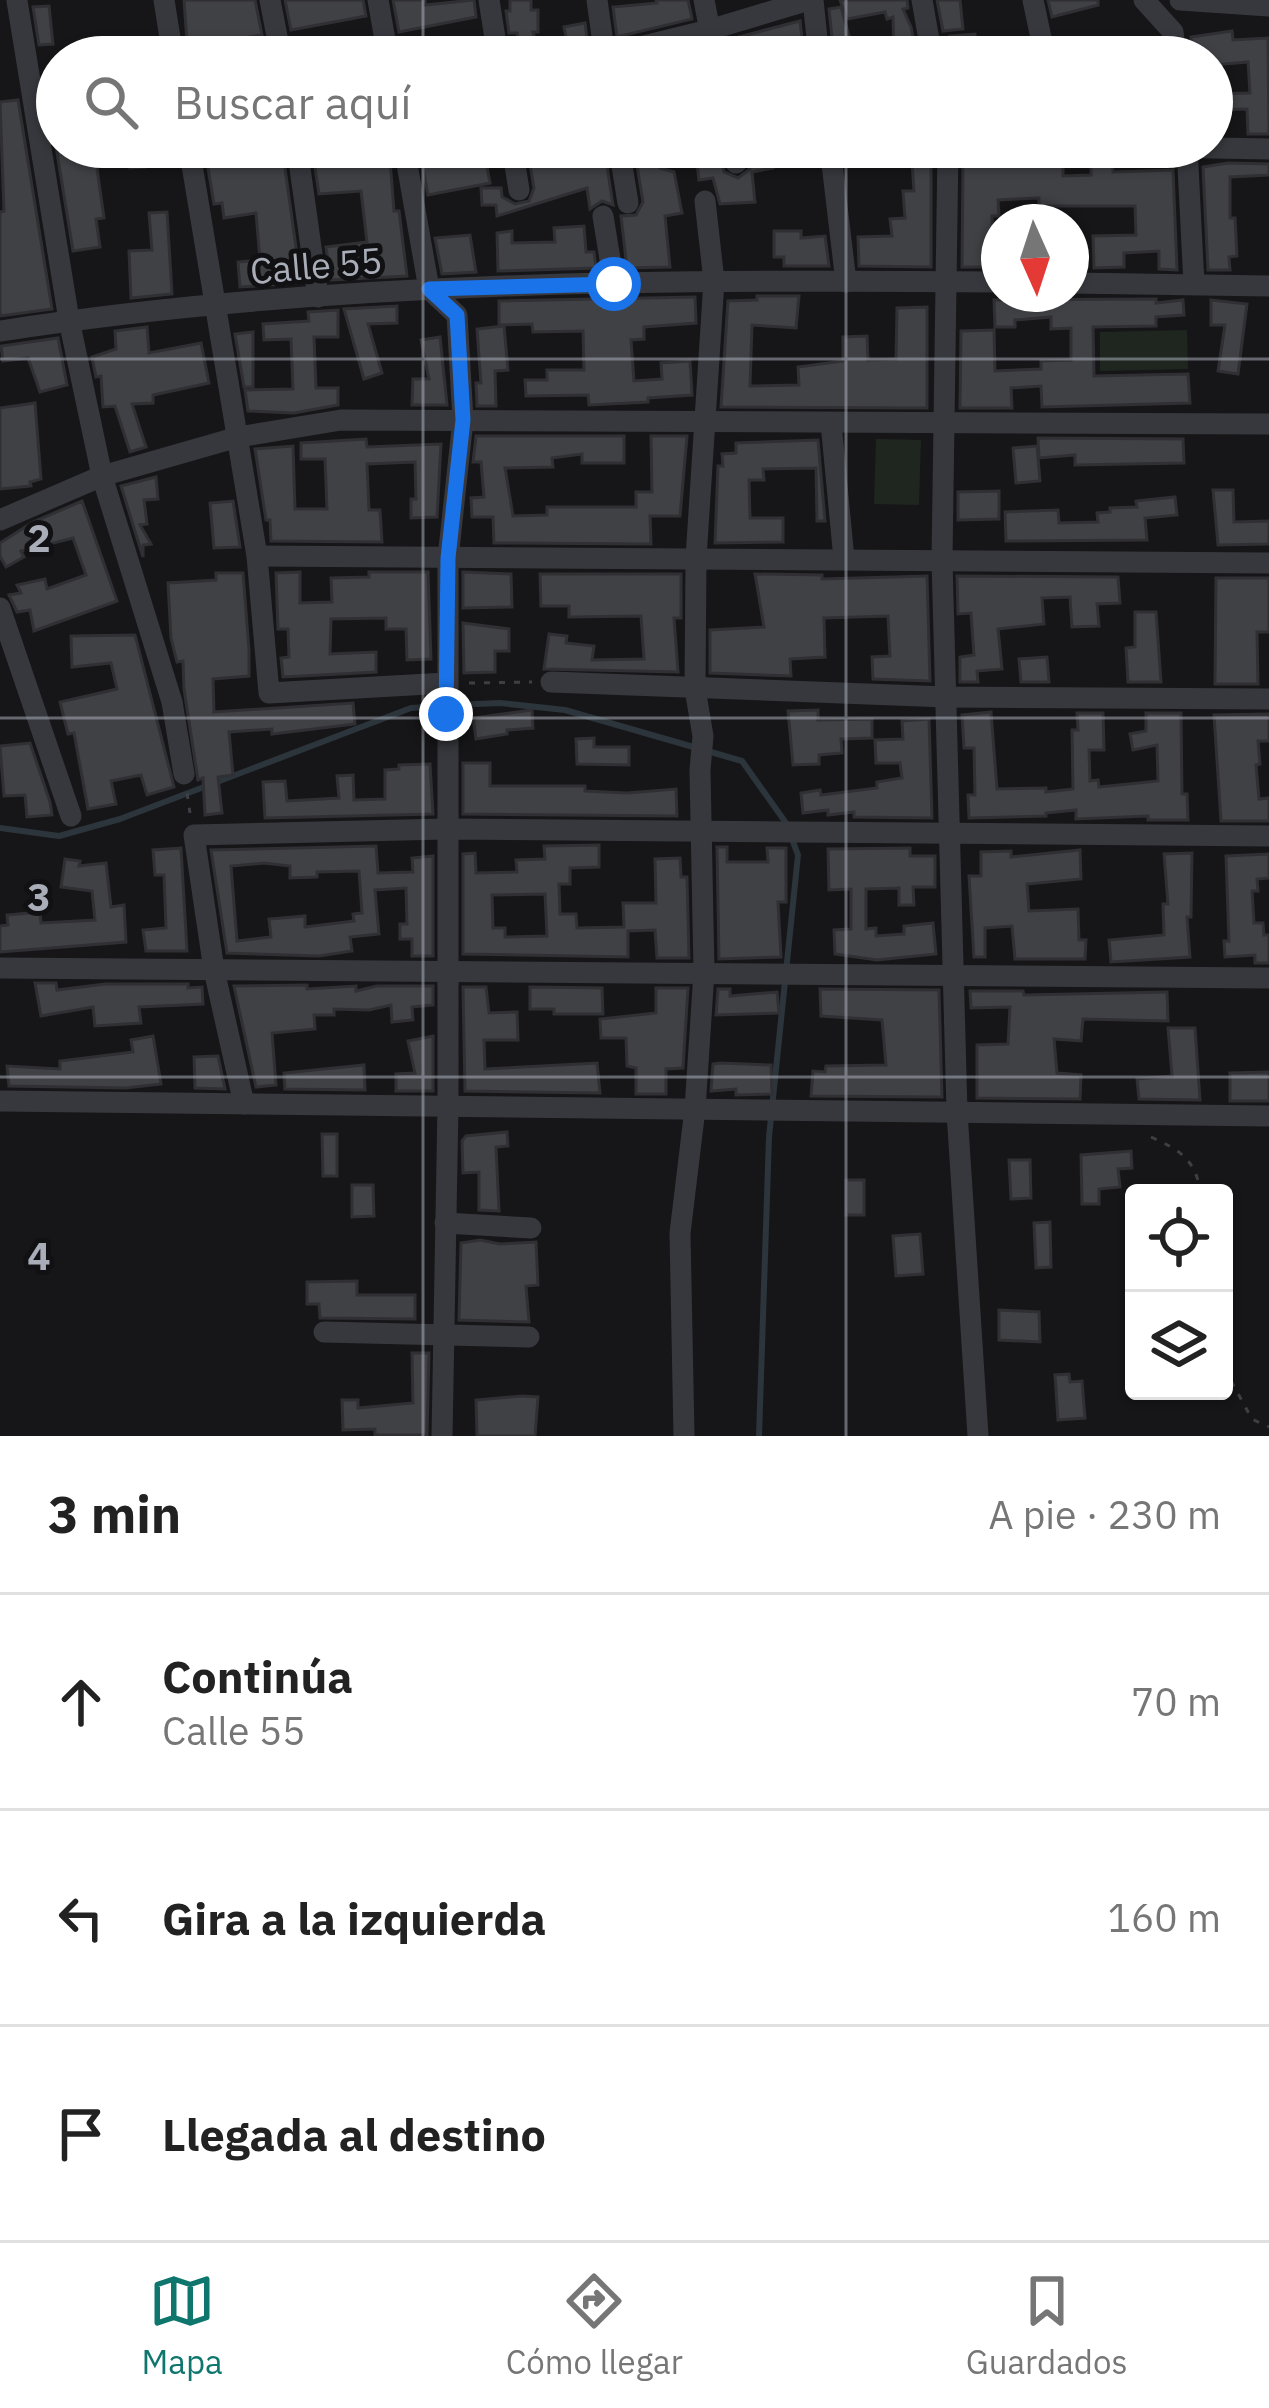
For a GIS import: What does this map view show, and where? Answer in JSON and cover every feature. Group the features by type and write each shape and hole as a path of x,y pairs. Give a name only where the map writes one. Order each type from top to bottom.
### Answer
{"street":[{"path":"0,5 20,0 36,102"},
{"path":"164,0 170,36"},
{"path":"271,0 277,36"},
{"path":"378,0 384,36"},
{"path":"490,0 495,36"},
{"path":"597,0 601,36"},
{"path":"704,0 710,36"},
{"path":"685,36 811,0 816,36"},
{"path":"922,0 928,36"},
{"path":"1034,0 1041,36"},
{"path":"1144,0 1173,36"},
{"path":"1180,0 1269,6"},
{"path":"1233,148 1269,149"},
{"path":"46,168 70,320 102,476 172,702 184,774"},
{"path":"193,168 257,556 269,693 446,683"},
{"path":"300,168 318,296"},
{"path":"408,168 429,289 457,315 463,420 448,558 448,1106 442,1436"},
{"path":"515,168 519,190"},
{"path":"622,168 628,203"},
{"path":"832,168 846,282"},
{"path":"948,168 942,560 957,1112 978,1436"},
{"path":"1188,168 1194,284"},
{"path":"684,1436 680,1233 704,973 700,770 704,736 695,689 696,558 714,281 705,201"},
{"path":"603,216 614,284"},
{"name":"Calle 55","path":"0,331 70,320 429,289 714,281 981,282"},
{"path":"1089,283 1269,286"},
{"path":"0,520 102,476 238,437 341,420 1269,424"},
{"path":"831,423 844,560"},
{"path":"257,556 1269,562"},
{"path":"0,608 71,816"},
{"path":"551,682 946,697 1269,699"},
{"path":"244,1104 214,970 194,836 446,830 1269,836"},
{"path":"0,968 1269,978"},
{"path":"0,1101 1269,1116"},
{"path":"446,1223 531,1228"},
{"path":"324,1332 529,1337"}],"path":[{"path":"446,683 551,682"},
{"path":"184,774 194,836"},
{"path":"1126,1114 1145,1134 1184,1151 1200,1184"},
{"path":"1233,1384 1252,1419 1269,1427"}],"shaded area":[{"path":"1187,330 1188,369 1100,371 1100,332"},
{"path":"876,439 921,440 919,505 874,504"}],"building":[{"path":"184,0 255,0 262,35 187,36"},
{"path":"285,0 363,0 366,16 291,30"},
{"path":"393,0 425,0 425,5 474,0 476,17 399,32"},
{"path":"510,0 531,0 531,10 538,10 538,32 534,36 509,33 506,11 510,11"},
{"path":"688,0 692,19 617,36 613,7"},
{"path":"840,0 907,0 908,8 903,9 913,36 894,36 893,17 887,19 885,12 847,19"},
{"path":"937,0 960,0 963,29 943,31"},
{"path":"1048,0 1098,0 1098,5 1052,17"},
{"path":"49,6 52,36 38,36 33,7"},
{"path":"841,7 849,36 832,36 829,9"},
{"path":"800,21 802,36 742,36"},
{"path":"585,23 587,36 566,36 564,27"},
{"path":"1268,38 1269,134 1248,134 1247,109 1233,109 1233,93 1250,93 1248,62 1233,63 1233,40"},
{"path":"18,100 52,309 0,316 0,212 4,211 0,102"},
{"path":"1269,164 1269,175 1230,177 1230,218 1235,218 1237,256 1229,257 1230,270 1208,270 1203,168"},
{"path":"60,168 97,168 104,218 96,219 100,247 73,251"},
{"path":"208,168 285,168 301,283 240,287 238,262 260,260 256,213 224,218 222,203 214,204"},
{"path":"315,168 391,168 407,276 331,280 326,247 367,242 361,191 319,194"},
{"path":"423,168 487,168 490,183 428,195"},
{"path":"531,168 607,168 613,205 602,201 590,209 587,188 497,216 496,205 482,205 481,188 501,188 502,197 515,204 529,201 534,188"},
{"path":"637,168 674,172 682,213 665,216 670,267 627,268 621,216 636,215 643,202"},
{"path":"698,168 723,168 738,178 750,168 773,168 752,172 755,202 720,204 713,178 699,180"},
{"path":"912,168 931,168 931,267 859,266 858,237 892,236 890,219 905,218 903,191 914,191"},
{"path":"963,168 1063,168 1063,176 1091,175 1091,168 1173,170 1177,270 1159,269 1159,251 1124,253 1124,267 1094,268 1093,236 1136,235 1135,206 1039,204 1039,198 981,204 981,267 962,267"},
{"path":"167,212 172,294 131,298 129,251 152,250 149,213"},
{"path":"584,226 586,252 594,252 596,268 498,271 497,233 512,231 512,243 555,242 554,228"},
{"path":"774,231 801,231 801,238 825,236 829,266 784,266 784,257 774,257"},
{"path":"470,235 476,272 442,274 435,238"},
{"path":"757,296 799,296 796,328 752,325 750,386 799,385 798,367 843,361 843,337 867,336 868,360 896,359 897,308 927,307 927,408 721,407 728,301 757,300"},
{"path":"695,297 696,323 644,327 644,339 631,340 634,381 662,379 661,363 690,361 692,395 648,398 648,402 589,405 588,395 526,396 525,380 547,380 547,370 584,370 583,331 533,332 532,324 499,325 499,301"},
{"path":"1089,299 1183,300 1184,315 1156,317 1156,326 1093,327 1094,376 1188,374 1190,403 1042,407 1041,386 1011,388 1012,408 960,408 961,331 994,330 995,371 1041,369 1041,361 1071,360 1071,328 1051,329 1051,317 995,327 994,312 1089,312"},
{"path":"1211,300 1247,304 1238,374 1218,371 1225,325 1211,325"},
{"path":"397,306 397,323 368,324 382,373 364,379 344,309"},
{"path":"338,310 338,337 314,337 316,388 338,388 338,405 294,413 248,411 245,390 293,389 291,339 264,340 263,324 309,321 308,312"},
{"path":"504,326 508,370 495,371 496,406 477,406 476,383 481,383 477,329"},
{"path":"147,327 149,353 201,343 209,383 153,395 153,403 132,404 146,447 130,452 115,406 103,407 101,376 96,377 92,357 116,349 115,331"},
{"path":"253,332 253,387 244,387 235,334"},
{"path":"440,337 447,405 412,405 413,379 429,379 421,340"},
{"path":"58,338 67,385 40,392 28,358 3,361 1,346"},
{"path":"35,403 41,479 30,482 31,486 0,489 0,408"},
{"path":"476,436 624,436 624,463 582,463 582,454 552,458 553,467 505,468 513,516 547,515 547,507 636,507 636,492 652,492 651,436 687,436 680,516 650,516 651,544 494,543 493,517 472,517 471,498 484,497 481,462 473,462"},
{"path":"1038,438 1183,439 1184,463 1075,465 1075,455 1039,458"},
{"path":"366,439 367,447 441,444 437,517 411,518 411,499 416,499 415,462 367,464 369,510 380,510 382,542 271,541 255,449 293,446 295,509 327,509 325,459 301,459 301,443"},
{"path":"818,440 825,521 817,521 816,468 763,469 764,480 749,480 750,518 783,518 783,542 715,543 722,454 736,453 736,443"},
{"path":"1037,446 1040,481 1016,483 1013,448"},
{"path":"156,477 158,499 144,500 147,524 140,525 151,544 143,545 143,557 121,486"},
{"path":"1213,490 1233,490 1234,522 1269,521 1269,544 1218,545"},
{"path":"999,491 999,519 958,520 958,492"},
{"path":"1175,497 1177,515 1145,518 1147,540 1006,541 1005,512 1058,510 1059,523 1098,522 1097,513 1110,512 1110,508"},
{"path":"82,501 117,601 34,631 30,610 17,612 9,595 21,593 17,585 45,579 47,589 86,575 73,538 21,551 24,557 6,567 0,543 33,522"},
{"path":"233,501 240,547 214,548 210,503"},
{"path":"300,572 300,603 332,602 331,578 369,577 369,572 428,572 431,659 407,660 406,629 386,629 386,618 331,619 330,654 376,652 376,672 283,677 281,658 289,657 288,629 278,629 276,573"},
{"path":"463,572 511,574 512,607 463,608"},
{"path":"216,573 243,573 249,676 213,679 214,712 353,703 355,724 272,734 272,729 229,732 233,775 218,777 222,813 205,815 183,661 177,662 171,638 168,583 216,580"},
{"path":"540,574 681,574 681,618 674,618 678,672 544,669 549,634 567,636 566,643 594,646 592,660 644,659 641,616 569,617 569,606 541,606"},
{"path":"755,574 822,575 822,579 927,576 930,681 873,679 872,657 890,656 888,616 824,618 825,657 790,659 791,676 710,673 710,630 764,627"},
{"path":"957,576 1118,577 1120,603 1097,604 1099,626 1072,627 1070,597 1042,598 1044,624 998,629 1002,669 977,671 978,682 960,682 960,657 974,655 971,613 958,614"},
{"path":"1216,578 1269,578 1269,632 1257,632 1258,684 1215,684"},
{"path":"1135,612 1156,612 1161,682 1128,682 1126,648 1135,647"},
{"path":"463,623 509,629 509,651 495,651 495,672 464,673"},
{"path":"135,635 174,787 147,795 141,775 111,781 116,804 88,809 74,733 68,734 60,702 117,689 111,663 72,667 71,636"},
{"path":"1047,657 1049,682 1021,682 1019,659"},
{"path":"532,710 533,728 476,739 473,718"},
{"path":"818,710 818,720 872,719 872,738 841,739 842,753 819,755 819,764 793,765 788,711"},
{"path":"991,712 997,789 1046,788 1046,792 1073,789 1072,730 1078,730 1077,713 1103,713 1104,750 1089,750 1090,781 1098,780 1099,787 1158,781 1157,745 1133,750 1130,734 1146,731 1146,713 1181,713 1182,794 1187,794 1188,820 1148,820 1148,816 1076,819 1076,810 1046,816 969,818 968,795 975,795 974,748 964,748 962,715"},
{"path":"1269,714 1269,741 1258,741 1260,764 1256,765 1259,799 1269,798 1269,821 1221,821 1214,715"},
{"path":"929,719 932,818 854,817 854,812 828,815 828,810 803,813 801,793 877,788 877,782 902,778 900,763 876,763 875,740 903,739 902,721"},
{"path":"594,738 594,747 629,747 629,765 577,764 576,739"},
{"path":"30,743 52,815 27,817 25,795 4,796 0,746"},
{"path":"463,763 490,763 490,786 585,786 585,791 627,793 676,789 677,816 463,814"},
{"path":"430,764 433,814 265,818 263,782 285,781 287,801 339,798 337,776 353,775 354,800 385,799 385,770"},
{"path":"599,845 599,867 570,868 570,884 559,884 560,914 576,914 577,928 624,927 623,903 656,903 655,859 680,858 681,877 687,877 689,958 657,958 655,930 628,931 628,957 463,954 463,854 475,853 476,873 517,872 516,860 545,859 544,846","holes":["545,894 547,936 505,937 505,928 493,928 492,895"]},
{"path":"376,846 378,873 413,872 412,858 433,856 433,956 412,956 412,939 400,939 400,924 407,924 406,888 375,890 379,934 350,937 352,951 319,956 227,953 211,850","holes":["231,866 290,866 290,878 359,871 362,913 353,914 354,921 305,927 305,916 269,919 271,937 237,941"]},
{"path":"717,847 727,847 727,862 768,862 767,848 786,848 786,902 778,902 781,957 719,959"},
{"path":"181,848 187,951 146,951 143,930 166,928 164,875 155,875 153,850"},
{"path":"910,848 910,856 935,856 935,887 913,887 914,905 899,905 899,888 866,889 866,929 876,928 876,936 904,934 904,926 933,923 936,954 877,960 835,954 834,930 851,929 851,889 829,890 828,849"},
{"path":"1080,850 1081,879 1027,884 1029,911 1078,909 1079,940 1086,940 1085,959 1015,959 1012,926 985,928 985,957 974,957 969,876 981,876 981,852 1011,851 1011,857"},
{"path":"1192,853 1191,917 1187,917 1190,957 1111,962 1109,940 1164,935 1163,904 1168,904 1164,854"},
{"path":"1269,854 1269,878 1257,879 1258,891 1252,891 1254,923 1263,923 1264,935 1269,935 1269,963 1255,963 1255,955 1225,957 1224,941 1229,941 1226,856"},
{"path":"65,859 80,861 79,866 106,863 111,907 124,905 126,942 0,952 0,926 8,925 7,915 40,912 41,923 95,920 92,891 61,887"},
{"path":"35,983 56,983 57,990 105,984 188,984 188,988 202,987 203,1004 139,1007 141,1023 95,1026 93,1007 41,1016"},
{"path":"307,985 307,989 356,986 356,991 377,986 433,986 433,1005 412,1007 413,1020 392,1022 391,1005 334,1009 334,1015 314,1015 315,1029 272,1033 276,1085 256,1087 234,986"},
{"path":"463,987 486,987 489,1013 517,1012 518,1040 484,1040 485,1069 597,1063 600,1093 465,1091"},
{"path":"530,987 602,988 603,1014 530,1009"},
{"path":"656,988 688,988 683,1068 666,1069 666,1094 636,1094 636,1068 627,1066 626,1038 601,1038 600,1019 656,1013"},
{"path":"718,989 730,989 730,996 777,992 779,1013 716,1015"},
{"path":"820,989 939,990 942,1097 811,1096 813,1071 825,1072 826,1066 886,1065 882,1020 821,1016"},
{"path":"970,991 1023,991 1024,995 1167,992 1168,1021 1083,1019 1081,1041 1054,1039 1057,1073 1081,1075 1080,1099 977,1098 977,1045 1008,1044 1010,1007 971,1008"},
{"path":"1168,1028 1195,1028 1200,1100 1139,1099 1137,1079 1172,1076"},
{"path":"153,1036 161,1084 9,1086 7,1066 60,1069 60,1061 133,1052 131,1040"},
{"path":"433,1036 433,1091 396,1091 396,1074 415,1073 408,1041"},
{"path":"218,1056 225,1089 195,1088 194,1057"},
{"path":"713,1064 771,1065 772,1094 711,1091"},
{"path":"364,1065 365,1090 285,1089 284,1073"},
{"path":"1269,1072 1269,1101 1230,1101 1230,1073"},
{"path":"507,1132 508,1146 496,1147 499,1211 479,1210 479,1172 463,1173 462,1141 466,1136"},
{"path":"322,1134 337,1134 337,1176 323,1176"},
{"path":"1131,1151 1132,1168 1118,1169 1120,1187 1099,1189 1099,1204 1082,1204 1081,1155"},
{"path":"1009,1160 1030,1160 1031,1198 1011,1199"},
{"path":"846,1180 864,1180 864,1215 846,1215"},
{"path":"352,1185 373,1185 374,1216 352,1217"},
{"path":"1050,1222 1051,1267 1036,1268 1034,1223"},
{"path":"920,1234 923,1274 896,1276 893,1236"},
{"path":"536,1242 538,1285 526,1286 529,1322 459,1320 461,1243"},
{"path":"357,1281 357,1295 415,1295 415,1319 320,1318 319,1304 307,1304 307,1282"},
{"path":"999,1310 1039,1312 1040,1342 999,1340"},
{"path":"412,1353 429,1353 427,1435 343,1430 342,1400 358,1400 358,1408 413,1403"},
{"path":"1069,1374 1070,1382 1082,1381 1085,1418 1058,1420 1055,1375"},
{"path":"538,1397 535,1436 477,1436 476,1400"}],"waterway":[{"path":"454,705 500,703 565,710 742,761 786,823 798,855 769,1137 759,1436"},
{"path":"0,828 59,836 120,819 411,708 441,706"}],"route":[{"path":"446,714 448,558 463,420 457,315 429,289 614,284"}]}
